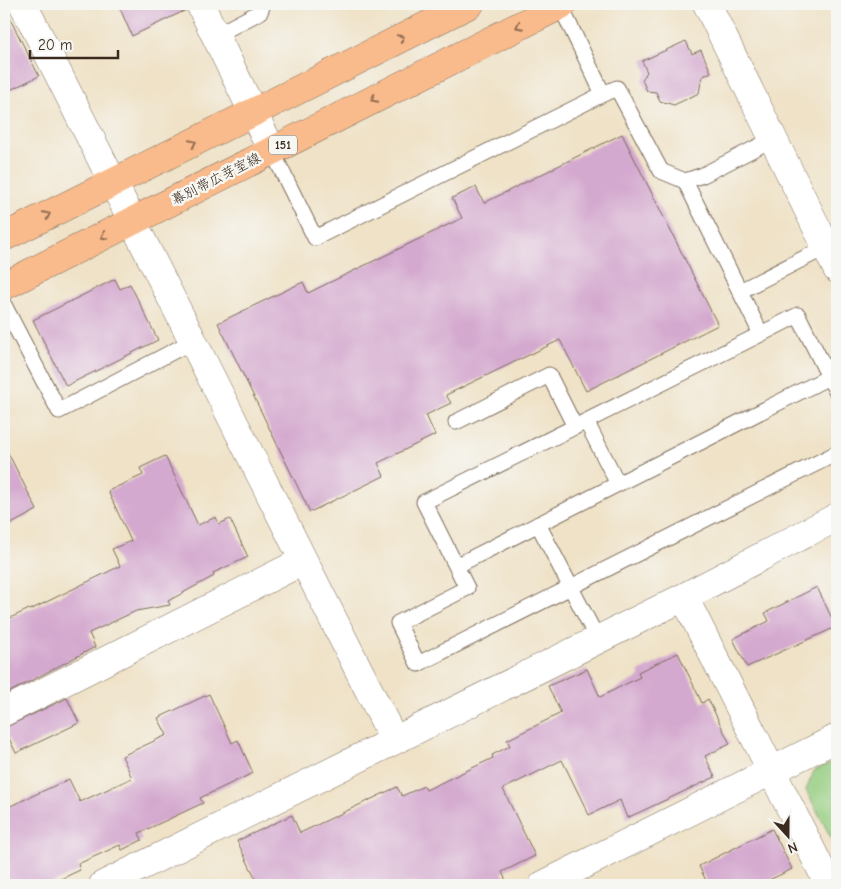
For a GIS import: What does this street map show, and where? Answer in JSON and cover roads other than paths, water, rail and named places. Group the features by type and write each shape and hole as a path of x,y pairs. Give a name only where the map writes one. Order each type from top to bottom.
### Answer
{"main road":[{"path":"4,237 470,4"},
{"name":"幕別帯広芽室線","path":"4,286 561,4"}],"street":[{"path":"23,4 394,740"},
{"path":"200,4 272,151"},
{"path":"707,4 773,139 834,252"},
{"path":"103,885 684,597 837,517"},
{"path":"4,712 303,561"},
{"path":"684,597 829,885"},
{"path":"543,885 837,738"}],"lane":[{"path":"216,35 260,12 263,4"},
{"path":"561,4 603,94"},
{"path":"272,151 315,238 617,88 661,171 685,181 761,334"},
{"path":"685,181 703,175 773,139"},
{"path":"740,291 834,252"},
{"path":"4,305 59,411 193,342"},
{"path":"837,394 798,315 424,502 467,588 398,623 418,664 837,453"},
{"path":"456,422 549,375 618,484"},
{"path":"456,566 829,377"},
{"path":"538,524 598,640"}]}
